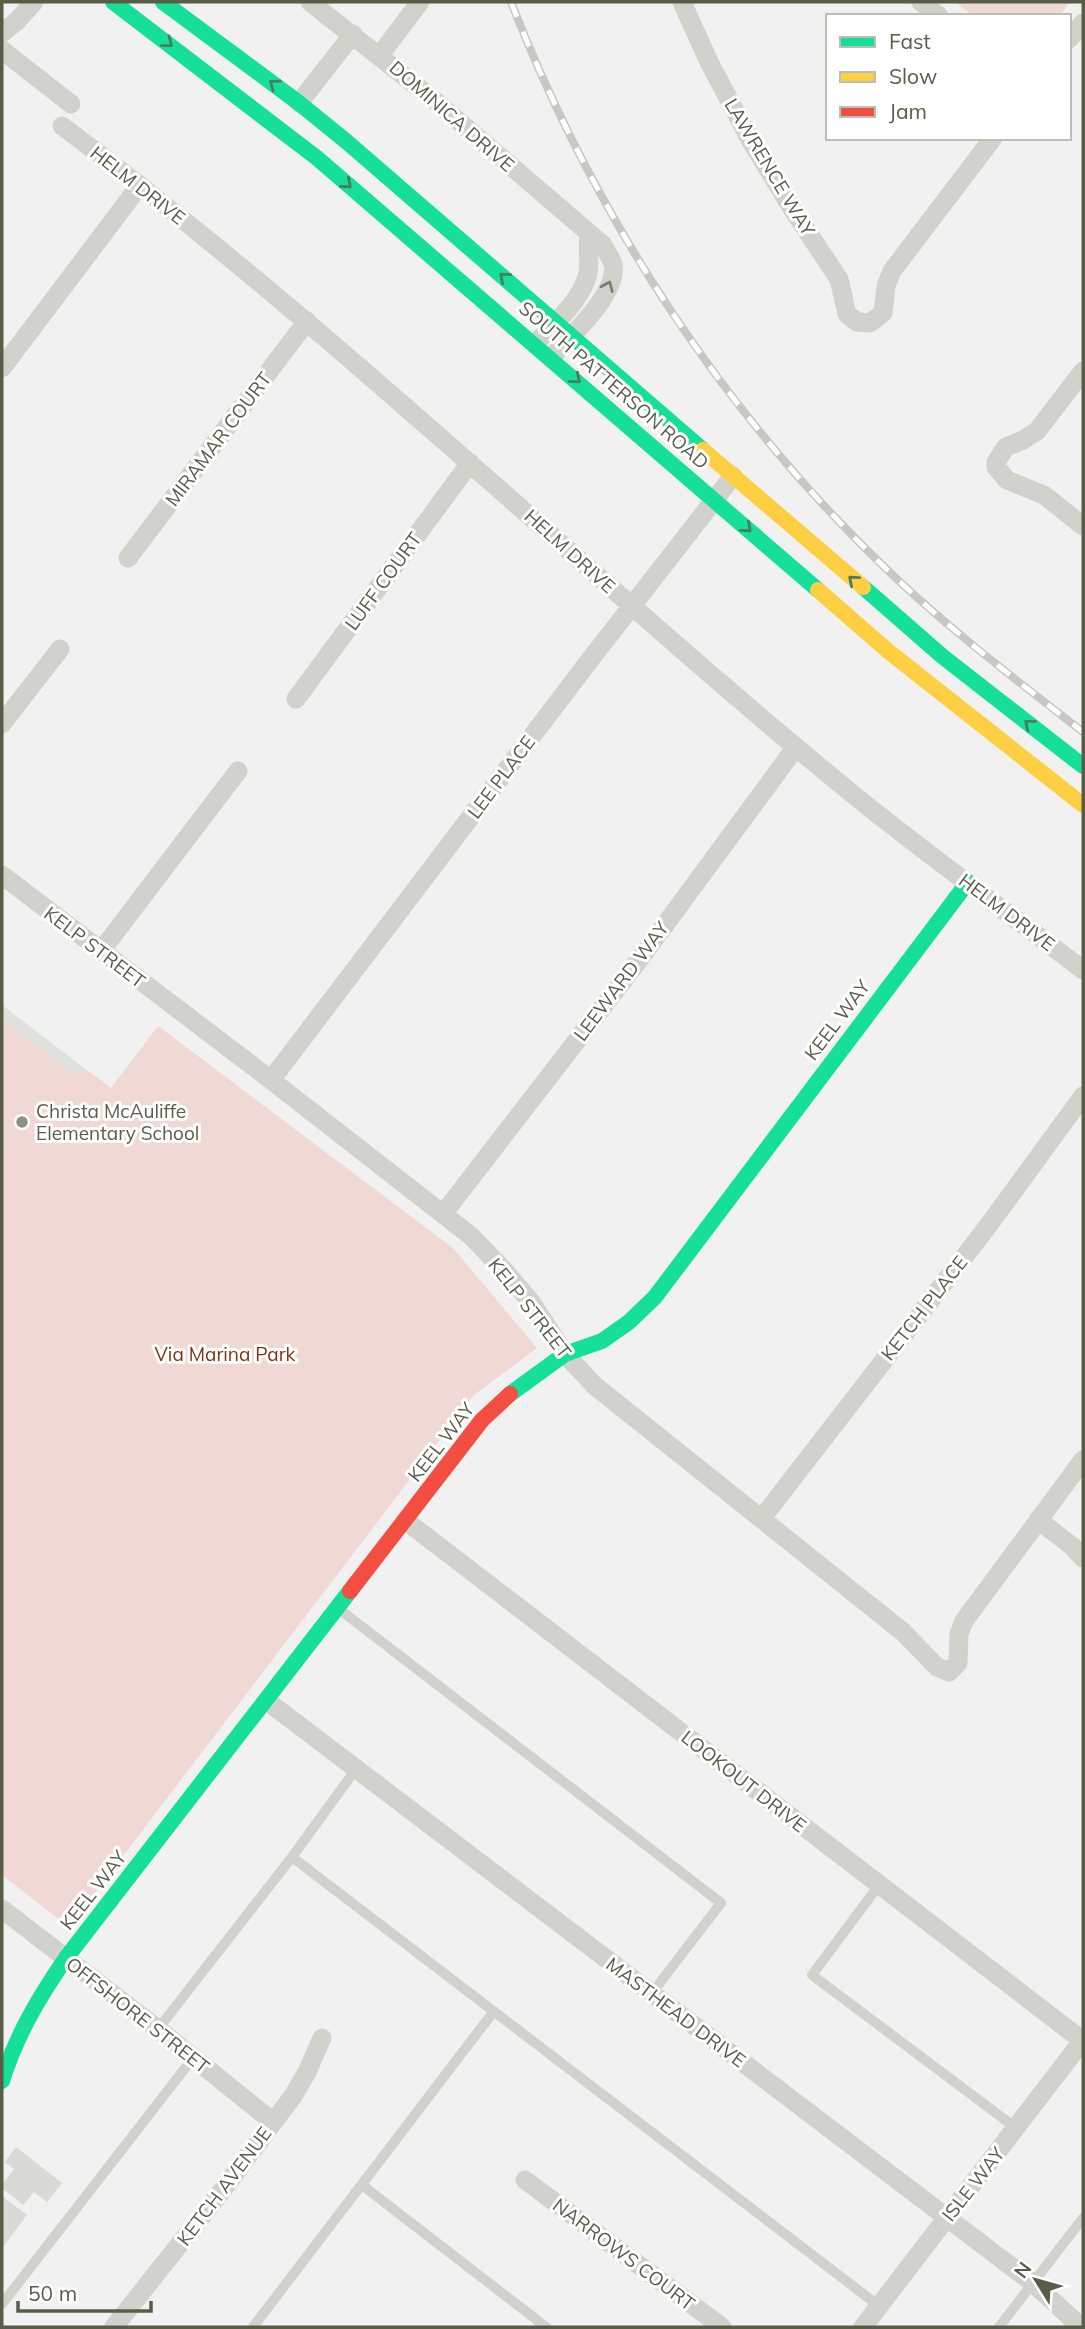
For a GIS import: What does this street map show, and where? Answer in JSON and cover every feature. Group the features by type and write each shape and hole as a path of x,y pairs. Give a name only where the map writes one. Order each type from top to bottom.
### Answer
{"street":[{"path":"2,33 34,2"},
{"name":"SOUTH PATTERSON ROAD","path":"114,2 317,158 933,689 1083,805"},
{"name":"SOUTH PATTERSON ROAD","path":"163,2 299,103 942,656 1083,766"},
{"name":"DOMINICA DRIVE","path":"310,2 380,55 603,245 613,264 611,285 598,306 551,358"},
{"path":"380,55 420,2"},
{"name":"LAWRENCE WAY","path":"682,2 709,62 751,141 839,279 847,314 863,324 877,319 883,313 886,286 892,271 991,140"},
{"path":"921,2 936,14"},
{"path":"1071,37 1083,23"},
{"path":"299,103 353,34"},
{"path":"2,50 71,104"},
{"name":"HELM DRIVE","path":"62,127 140,185 307,321 631,605 852,794 1083,970"},
{"path":"2,368 140,185"},
{"path":"535,344 580,293 588,273 589,235"},
{"name":"MIRAMAR COURT","path":"128,558 307,321"},
{"path":"1083,371 1037,431 1000,452 996,462 996,467 1007,480 1044,495 1083,526"},
{"name":"LUFF COURT","path":"296,699 470,463"},
{"name":"LEE PLACE","path":"271,1080 631,605 733,476"},
{"path":"2,724 60,649"},
{"name":"LEEWARD WAY","path":"443,1213 639,960 796,747"},
{"path":"101,951 238,771"},
{"name":"KELP STREET","path":"2,875 471,1236 531,1303 565,1354 610,1401 904,1632 937,1667 949,1672 958,1663 959,1634 964,1621 1038,1520"},
{"name":"KEEL WAY","path":"2,2081 18,2035 35,2002 66,1958 482,1420 502,1400 565,1354 602,1341 629,1322 655,1297 968,882"},
{"name":"KETCH PLACE","path":"762,1518 988,1226 1083,1096"},
{"path":"1083,1460 1038,1520 1083,1558"},
{"name":"LOOKOUT DRIVE","path":"405,1521 1083,2041"},
{"name":"MASTHEAD DRIVE","path":"267,1701 1033,2283 1081,2327"},
{"name":"OFFSHORE STREET","path":"2,1909 273,2122"},
{"name":"KETCH AVENUE","path":"114,2327 273,2122 307,2072 322,2038"},
{"name":"ISLE WAY","path":"863,2327 1083,2041"},
{"name":"NARROWS COURT","path":"526,2180 722,2327"}],"lane":[{"path":"338,1609 721,1903 652,1993"},
{"path":"158,2029 292,1857 356,1769"},
{"path":"292,1857 880,2306"},
{"path":"879,1885 812,1975 1016,2128"},
{"path":"253,2327 494,2011"},
{"path":"2,2304 193,2058"},
{"path":"362,2185 546,2327"},
{"path":"999,2327 1083,2218"}],"shaded area":[{"name":"Christa McAuliffe Elementary School","path":"2,1005 84,1068 2,1176"}],"green space":[{"path":"955,2 1070,2 1061,14 970,14"},
{"name":"Via Marina Park","path":"2,1020 77,1076 84,1068 111,1088 158,1026 453,1248 537,1348 474,1395 69,1927 2,1875"}],"building":[{"path":"16,2147 62,2183 47,2202 34,2192 23,2205 2,2188 2,2184 14,2169 5,2162"},
{"path":"2,2196 27,2215 2,2248"}],"railway":[{"path":"511,2 545,83 583,162 672,313 723,385 836,519 899,581 966,640 1083,732"}],"traffic: fast":[{"path":"113,2 317,158 818,590"},
{"path":"163,2 347,142 703,450"},
{"path":"863,587 942,656 1083,766"},
{"path":"510,1394 565,1354 602,1341 629,1322 655,1297 968,882"},
{"path":"2,2081 29,2017 66,1958 350,1591"}],"traffic: slow":[{"path":"703,450 863,587"},
{"path":"818,590 888,651 1083,805"}],"traffic: jam":[{"path":"350,1591 482,1420 510,1394"}],"place":[{"name":"Christa McAuliffe Elementary School","path":"22,1122"}]}
